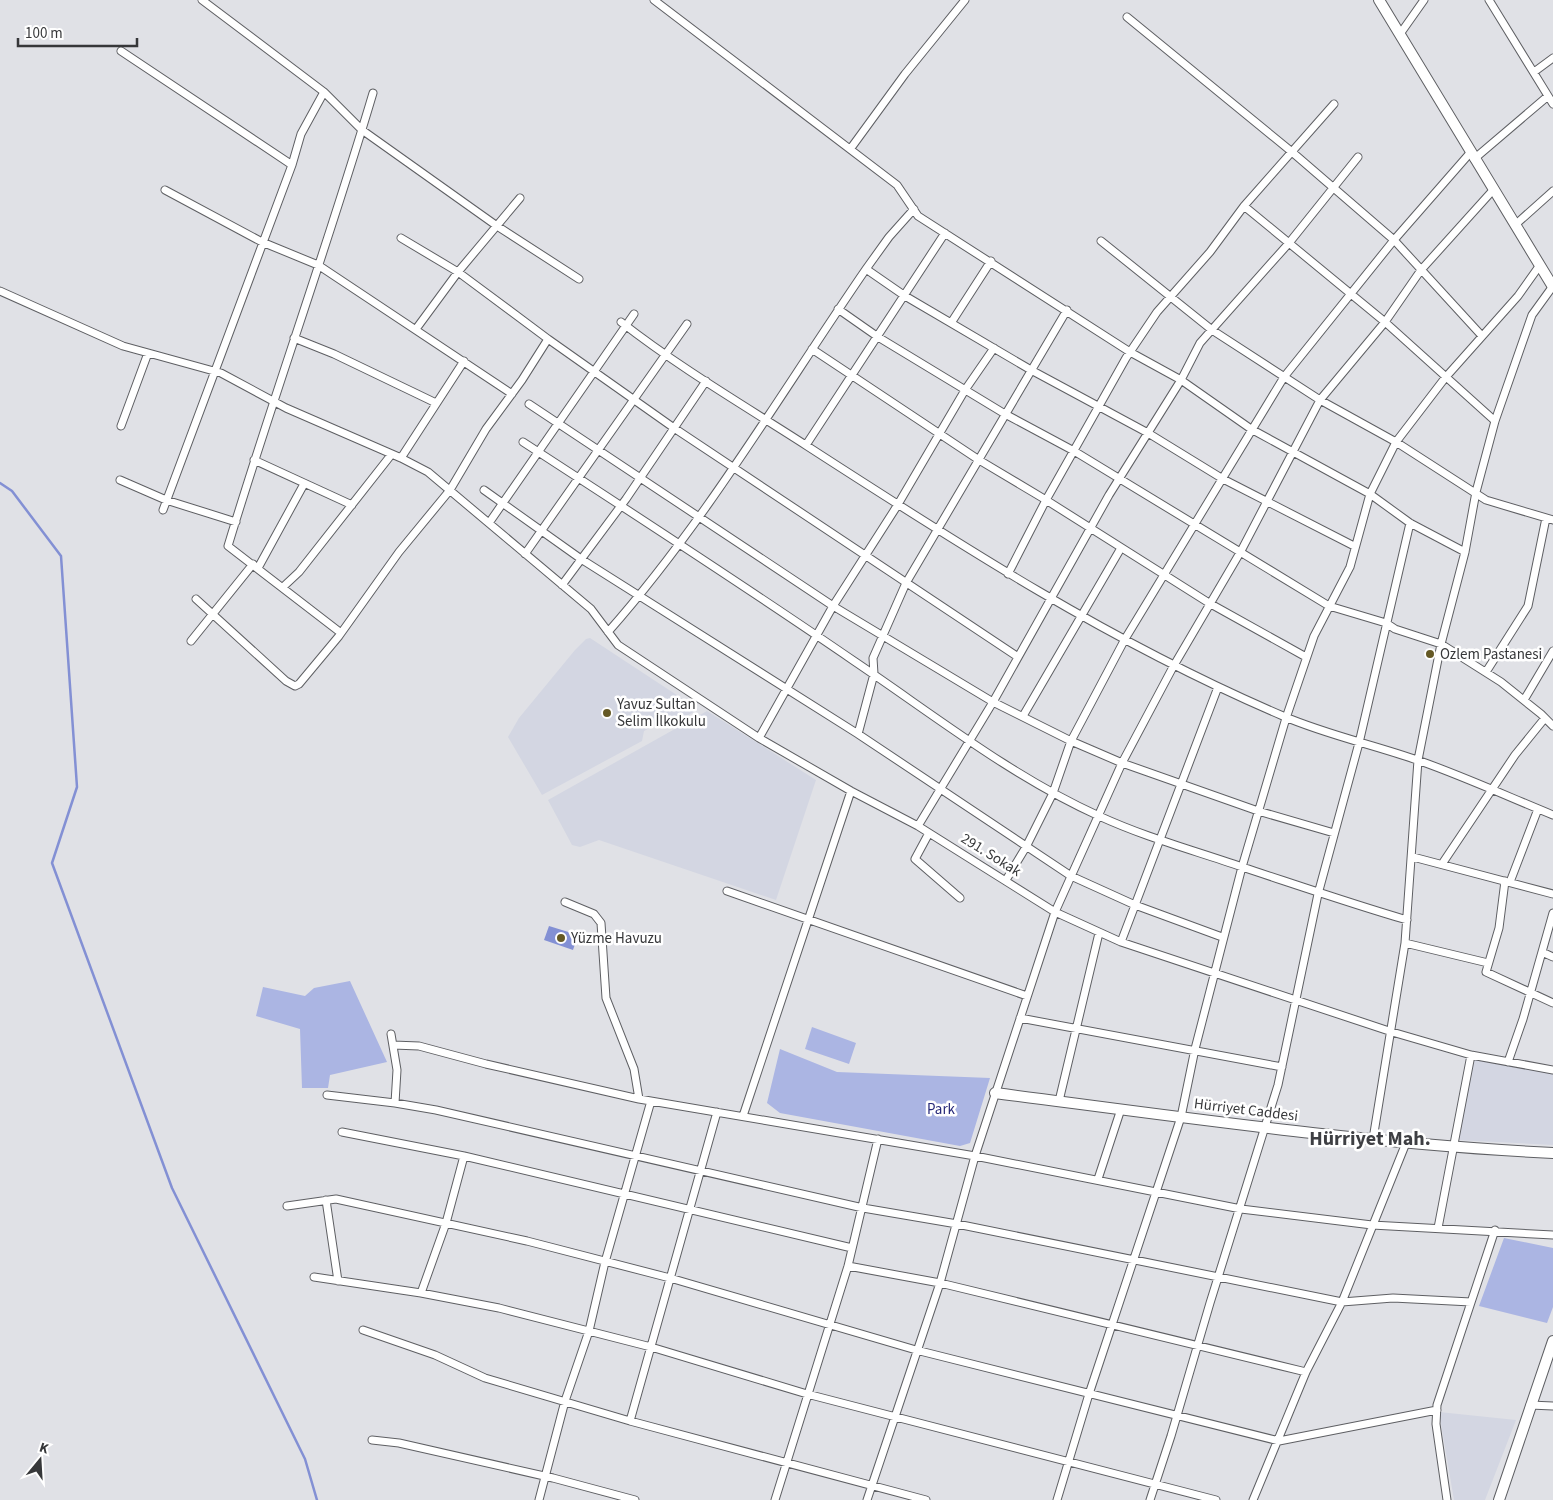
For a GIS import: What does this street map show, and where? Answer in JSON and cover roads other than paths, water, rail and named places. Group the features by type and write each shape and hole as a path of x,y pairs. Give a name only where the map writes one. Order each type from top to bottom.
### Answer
{"street":[{"path":"202,0 324,92 362,130 497,226 579,279"},
{"path":"654,0 851,148 897,185 918,216 991,261 1130,352 1181,380 1251,429 1370,494 1410,523 1465,552"},
{"path":"851,148 905,74 965,0"},
{"path":"1372,1139 1392,1032 1405,944 1413,856 1414,805 1418,760 1441,644 1465,552 1476,492 1495,422 1532,316 1553,286 1472,156 1379,0"},
{"path":"1400,34 1424,0"},
{"path":"1489,0 1553,104"},
{"path":"1127,17 1292,152 1394,240 1482,336"},
{"path":"121,51 292,165"},
{"path":"1534,72 1553,58"},
{"path":"163,510 292,165 301,134 324,92"},
{"path":"341,633 228,546 373,93"},
{"path":"1006,880 1026,847 1053,793 1071,741 1126,639 1284,377 1394,240 1472,156 1548,96"},
{"path":"1008,574 1046,500 1130,352 1169,298 1210,252 1244,206 1334,104"},
{"path":"918,826 993,702 1049,599 1119,479 1181,380 1200,343 1289,243 1358,157"},
{"path":"165,190 262,242 318,265 512,394"},
{"path":"866,1500 940,1283 975,1156 1055,912 1122,762 1173,666 1241,551 1320,400 1385,322 1421,270 1494,190"},
{"path":"1515,225 1553,191"},
{"path":"416,329 458,272 520,198"},
{"path":"1244,206 1385,322 1495,422"},
{"path":"608,632 640,596 702,516 838,309 889,237 914,209"},
{"path":"806,445 878,338 945,232"},
{"path":"401,238 458,272 548,339 734,469 1018,657"},
{"path":"1101,241 1169,298 1212,330 1320,400 1396,442 1486,500 1550,519 1528,606 1486,672"},
{"path":"951,323 991,261"},
{"path":"1057,1500 1089,1394 1181,1117 1222,937 1258,811 1306,656 1350,567 1354,546 1370,494 1396,442 1445,378 1518,296 1540,265"},
{"path":"866,269 905,296 1031,370 1148,434 1223,479 1354,546"},
{"name":"291. Sokak","path":"0,290 123,346 214,371 274,402 428,472 591,609 618,644 758,738 851,791 929,832 1055,912 1120,942 1392,1032 1471,1055 1553,1070"},
{"path":"838,309 878,338 1005,414 1074,451 1330,606 1386,623 1395,629 1441,644 1486,672 1524,700 1553,726"},
{"path":"858,734 874,674 873,658 906,583 1067,310"},
{"path":"489,523 595,372 623,324 634,314"},
{"path":"623,324 664,354 897,506 1049,599 1173,666 1286,718 1359,744 1418,760 1553,815"},
{"path":"525,554 543,531 578,477 634,400 664,354 687,324"},
{"path":"294,338 334,354 436,403"},
{"path":"196,599 286,681 295,686 341,633 400,552 450,490 486,429 512,394 548,339"},
{"path":"758,738 787,691 833,606 897,506 965,390 994,348"},
{"path":"812,349 939,435 1209,603 1306,656"},
{"path":"121,426 148,353"},
{"path":"400,458 464,361"},
{"path":"562,585 621,506 706,381"},
{"path":"529,404 702,516 833,606 993,702 1071,741 1122,762 1258,811 1334,833"},
{"path":"523,442 818,636 969,741 1053,793 1098,816 1160,842 1242,867 1318,894 1407,920"},
{"path":"283,587 299,572 391,455"},
{"path":"254,460 352,506"},
{"path":"120,480 166,500 236,522"},
{"path":"191,641 212,613 256,566 304,484"},
{"path":"484,490 581,559 787,691 858,734 1071,876 1135,905 1222,937"},
{"path":"1150,1500 1266,1128 1282,1067 1318,894 1359,744 1410,523"},
{"path":"1023,716 1121,548"},
{"path":"1524,700 1553,651"},
{"path":"1120,942 1218,687"},
{"path":"1442,864 1491,789 1545,718"},
{"path":"743,1116 851,791"},
{"path":"1538,809 1508,881 1499,928 1486,972 1553,1003"},
{"path":"929,832 915,859 960,898"},
{"path":"1413,856 1553,894"},
{"path":"728,891 1027,996"},
{"path":"565,902 594,914 601,923 606,998 634,1069 639,1099"},
{"path":"1508,1062 1553,917"},
{"path":"1059,1101 1099,933"},
{"path":"1405,944 1488,962"},
{"path":"1542,952 1553,957"},
{"path":"1020,1018 1076,1030 1195,1049 1282,1067"},
{"path":"391,1034 397,1070 394,1102"},
{"path":"394,1045 418,1046 486,1064 639,1099 975,1156 1158,1190 1241,1209 1372,1225 1495,1230 1553,1235"},
{"path":"1438,1228 1471,1055"},
{"name":"Hürriyet Caddesi","path":"995,1093 1266,1128 1453,1148 1553,1153"},
{"path":"327,1095 394,1102 863,1208 957,1224 1342,1302 1392,1298 1471,1302"},
{"path":"539,1500 565,1401 589,1331 605,1262 624,1193 637,1156 651,1101"},
{"path":"1098,1179 1121,1109"},
{"path":"630,1421 717,1112"},
{"path":"342,1132 464,1156 852,1248"},
{"path":"775,1500 848,1266 878,1139"},
{"path":"1253,1500 1306,1372 1342,1302 1406,1143"},
{"path":"421,1293 446,1223 464,1156"},
{"path":"287,1206 336,1199 527,1241 670,1278 916,1350 1279,1441 1437,1410"},
{"path":"326,1200 338,1281"},
{"path":"1447,1500 1436,1424 1437,1410 1495,1230"},
{"path":"848,1266 940,1283 1306,1372"},
{"path":"314,1277 421,1293 499,1308 651,1347 807,1394 895,1418 1216,1500"},
{"path":"363,1330 435,1355 485,1378 630,1421 926,1500"},
{"path":"1499,1500 1553,1341"},
{"path":"1530,1405 1553,1406"},
{"path":"372,1440 399,1442 546,1476 635,1500"}],"waterway":[{"path":"0,483 12,491 61,556 77,787 52,863 172,1188 305,1459 317,1500"}],"place":[{"name":"Ozlem Pastanesi","path":"1430,654"},
{"name":"Yavuz Sultan Selim İlkokulu","path":"607,713"},
{"name":"Yüzme Havuzu","path":"561,938"}],"district":[{"name":"Hürriyet Mah.","path":"1370,1139"}],"park label":[{"name":"Park","path":"941,1109"}]}
